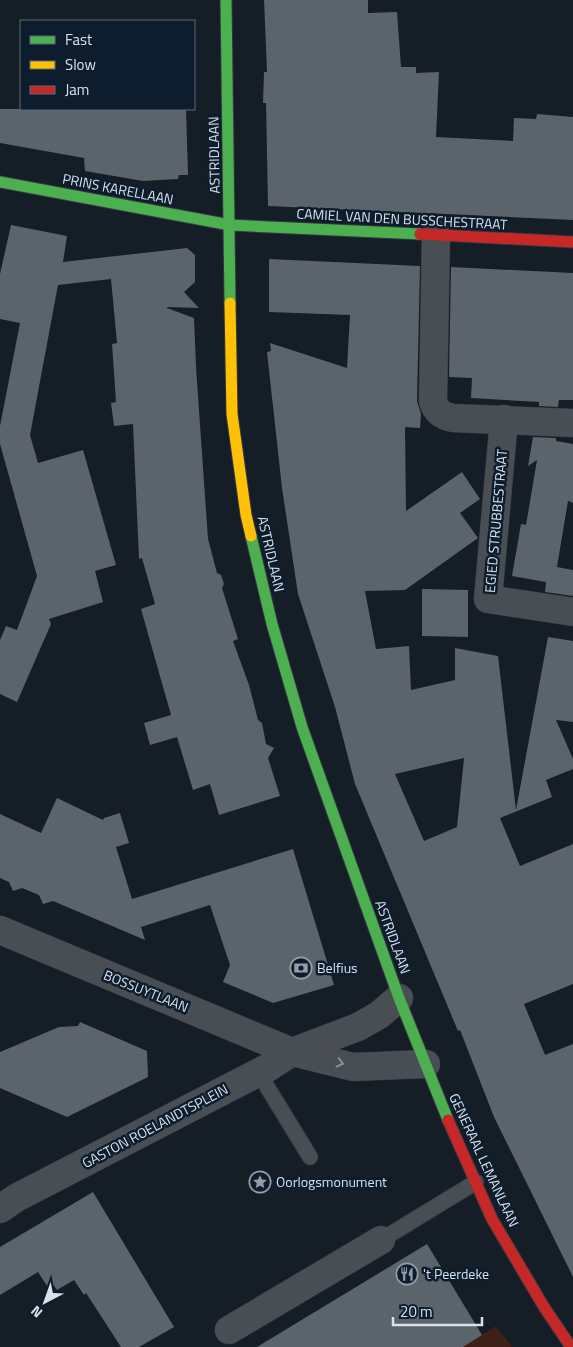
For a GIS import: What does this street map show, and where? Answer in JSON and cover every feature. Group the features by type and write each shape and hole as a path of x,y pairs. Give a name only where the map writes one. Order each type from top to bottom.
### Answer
{"main road":[{"name":"ASTRIDLAAN","path":"226,0 232,414 246,515 272,624 302,727 399,998 430,1075"},
{"name":"PRINS KARELLAAN","path":"0,182 230,225"},
{"name":"CAMIEL VAN DEN BUSSCHESTRAAT","path":"230,225 573,242"},
{"name":"GENERAAL LEMANLAAN","path":"430,1075 492,1219 544,1307 571,1345"}],"street":[{"path":"436,235 434,408 445,416 453,418 573,423"},
{"name":"EGIED STRUBBESTRAAT","path":"504,419 488,599 573,612"},
{"name":"BOSSUYTLAAN","path":"0,930 292,1052 353,1067 430,1075"},
{"path":"292,1052 358,1027 379,1015 399,998"},
{"name":"GASTON ROELANDTSPLEIN","path":"5,1198 258,1072 292,1052"},
{"path":"229,1330 381,1240"}],"lane":[{"path":"258,1072 310,1157"},
{"path":"381,1240 476,1182"}],"shaded area":[{"path":"496,1326 512,1347 463,1347"}],"building":[{"path":"264,0 368,0 368,13 397,12 401,67 416,67 416,73 439,72 436,137 513,141 514,118 536,119 537,114 573,117 573,220 268,206 266,103 263,103 264,72 267,72"},
{"path":"0,109 186,110 188,175 179,175 178,179 143,181 85,171 84,158 0,143"},
{"path":"11,225 67,236 63,262 187,248 195,255 195,282 184,292 199,308 167,308 194,318 208,539 217,573 221,575 224,584 222,588 238,639 233,641 249,685 258,720 262,723 266,744 274,748 268,758 280,796 219,815 210,784 193,790 177,737 150,745 144,723 171,715 141,609 155,604 142,558 139,559 133,424 114,426 111,403 116,402 112,344 117,343 111,279 58,285 30,435 38,463 83,450 116,565 95,571 103,602 49,619 51,624 17,702 0,694 0,640 6,626 17,630 37,576 0,444 0,426 20,323 0,319 0,274"},
{"path":"269,259 420,266 417,401 421,414 420,428 405,427 406,511 462,472 480,499 460,513 478,538 405,590 365,591 376,649 409,646 411,690 455,680 455,648 498,656 516,810 548,637 573,641 573,722 556,720 573,759 573,769 546,780 552,797 500,818 520,866 573,844 573,984 524,1004 545,1055 573,1044 573,1277 494,1117 460,1030 458,1031 355,784 335,707 298,594 282,488 267,352 271,351 270,343 347,368 350,315 269,312","holes":["464,758 457,827 424,841 395,774"]},
{"path":"451,267 573,273 573,400 559,400 558,407 539,406 539,402 471,398 472,378 449,377"},
{"path":"533,437 556,438 556,441 573,444 573,503 568,501 557,567 573,570 573,596 545,592 546,582 512,576 521,524 526,525 537,460 528,466"},
{"path":"422,589 468,590 468,637 422,636"},
{"path":"57,798 103,820 120,813 129,843 116,847 132,899 293,849 334,985 273,1003 223,982 230,965 210,905 141,927 145,940 53,901 43,904 39,895 22,888 13,891 9,882 0,878 0,814 41,833"},
{"path":"80,1022 147,1051 148,1077 67,1117 0,1088 0,1052 59,1027 78,1026"},
{"path":"93,1192 174,1327 139,1347 121,1347 86,1293 84,1295 74,1280 57,1290 52,1283 47,1286 38,1272 0,1295 0,1247"},
{"path":"427,1244 482,1335 463,1347 257,1347"}],"traffic: fast":[{"path":"226,0 230,303"},
{"path":"0,182 230,225 420,234"},
{"path":"251,536 272,624 302,727 399,998 448,1120"}],"traffic: slow":[{"path":"230,303 232,414 246,515 251,536"}],"traffic: jam":[{"path":"420,234 573,242"},
{"path":"448,1120 492,1219 544,1307 571,1347"}],"place":[{"name":"Belfius","path":"301,968"},
{"name":"Oorlogsmonument","path":"260,1182"},
{"name":"'t Peerdeke","path":"407,1274"}]}
